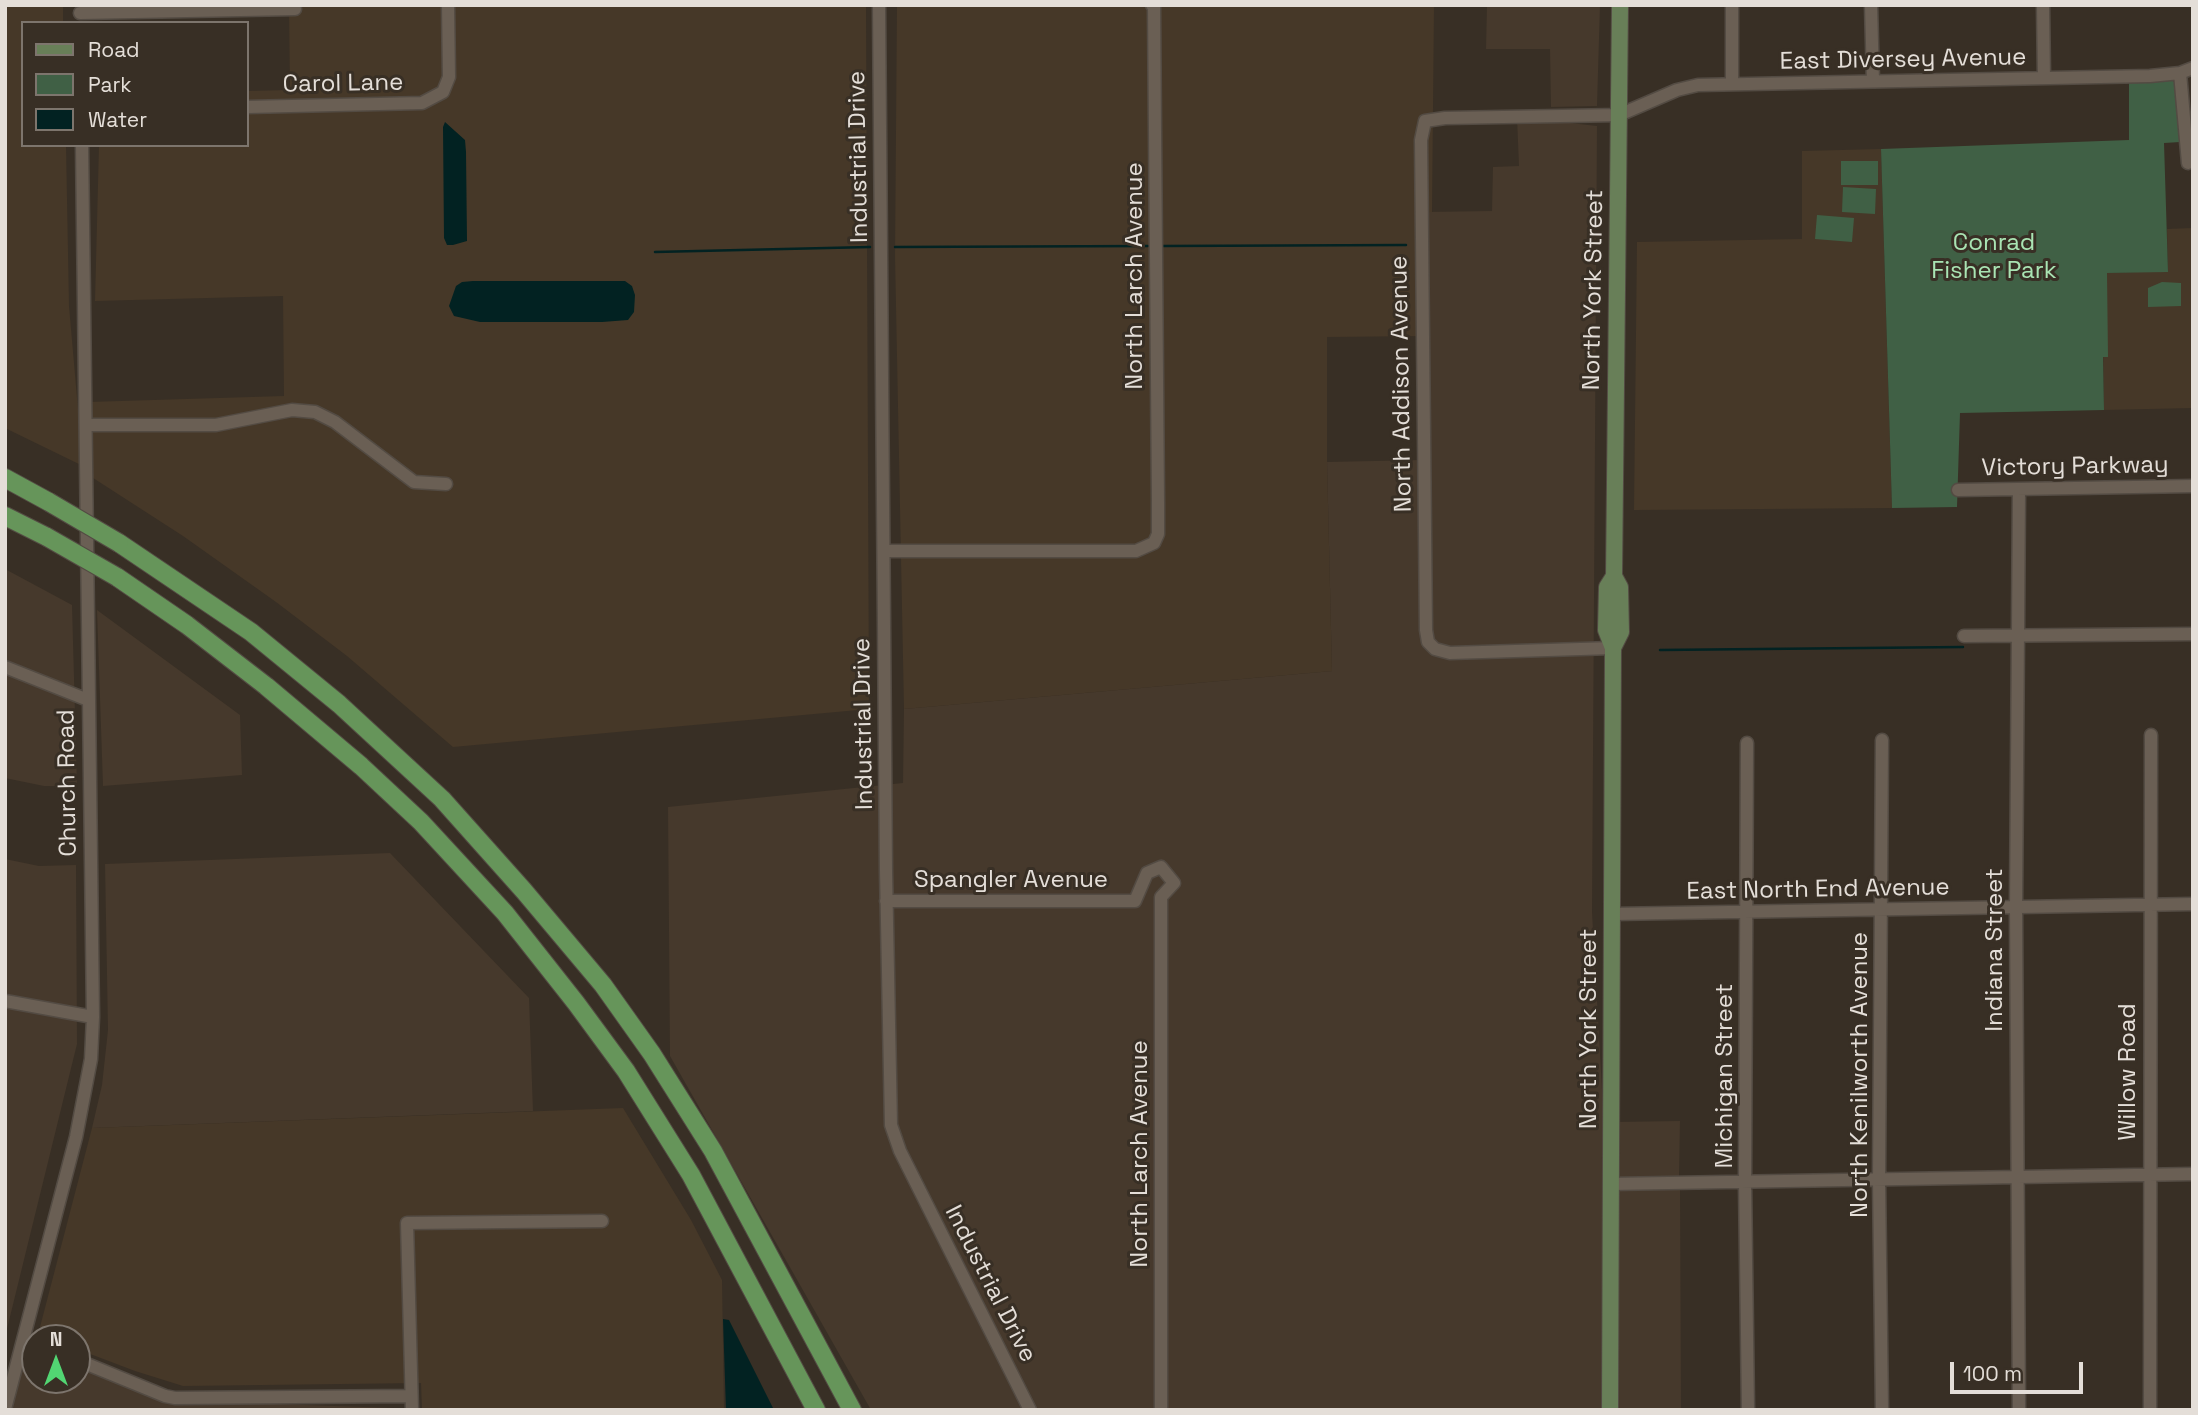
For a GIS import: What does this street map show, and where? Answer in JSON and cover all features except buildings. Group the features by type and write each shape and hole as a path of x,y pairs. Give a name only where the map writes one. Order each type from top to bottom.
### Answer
{"highway":[{"path":"5,478 119,543 251,632 339,704 442,799 603,985 652,1054 713,1151 852,1410"},
{"path":"5,516 117,577 187,625 256,678 421,822 505,913 626,1071 691,1175 816,1410"}],"main road":[{"name":"North York Street","path":"1610,1410 1613,648 1606,631 1607,587 1614,576 1620,5"}],"street":[{"name":"Carol Lane","path":"248,107 422,103 443,92 449,77 448,5"},
{"name":"Industrial Drive","path":"879,5 886,901 891,1125 900,1151 1030,1410"},
{"path":"1732,5 1732,84"},
{"path":"1871,5 1873,81"},
{"path":"2043,5 2044,78"},
{"name":"North Larch Avenue","path":"884,551 1136,551 1154,543 1158,534 1153,6"},
{"path":"80,14 295,9"},
{"name":"East Diversey Avenue","path":"1619,115 1677,90 1698,85 2150,76 2186,71"},
{"path":"2186,71 2188,163"},
{"name":"North Addison Avenue","path":"1613,648 1450,653 1430,646 1426,630 1421,140 1424,121 1446,118 1619,115"},
{"name":"Church Road","path":"33,1324 89,1080 93,1017 82,147"},
{"path":"86,425 216,425 292,410 315,412 335,422 414,482 446,484"},
{"name":"Victory Parkway","path":"1958,490 2193,486"},
{"name":"Indiana Street","path":"2018,490 2015,908 2019,1410"},
{"path":"1964,636 2193,634"},
{"path":"5,667 88,700"},
{"name":"Willow Road","path":"2150,1410 2151,735"},
{"name":"North Kenilworth Avenue","path":"1882,740 1882,1410"},
{"name":"Michigan Street","path":"1747,743 1745,1181 1748,1410"},
{"name":"Spangler Avenue","path":"886,901 1135,901 1147,873 1161,867 1174,883 1161,897"},
{"name":"North Larch Avenue","path":"1161,897 1161,1410"},
{"name":"East North End Avenue","path":"1612,914 2193,904"},
{"path":"5,1000 93,1017"},
{"path":"1610,1184 2193,1174"},
{"path":"91,1366 175,1398 412,1403 407,1223 602,1221"},
{"name":"Church Road","path":"5,1409 21,1363"}],"shaded area":[{"path":"5,5 63,5 63,21 21,21 21,147 66,147 69,306 83,466 5,428"},
{"path":"289,5 866,5 869,709 453,747 347,656 276,602 183,536 90,476 88,402 284,396 283,296 95,301 99,147 248,147 248,91 290,90"},
{"path":"897,5 1434,5 1432,212 1426,212 1426,336 1327,337 1332,671 904,709 895,256"},
{"path":"1487,5 1600,5 1597,106 1551,107 1550,49 1486,49"},
{"path":"1517,117 1597,126 1592,912 1607,1178 1608,1410 871,1410 670,1056 668,807 903,783 904,709 1332,671 1327,462 1421,460 1425,212 1492,211 1493,167 1519,166"},
{"path":"1881,149 1892,508 1634,510 1637,242 1802,239 1802,151"},
{"path":"2193,228 2193,408 2104,410 2102,273 2168,271 2167,229"},
{"path":"5,569 72,605 77,786 44,786 5,778"},
{"path":"97,610 240,715 242,775 103,786"},
{"path":"390,853 529,998 533,1111 92,1128 102,1085 108,1030 105,864"},
{"path":"5,859 39,866 76,865 77,1044 5,1337"},
{"path":"623,1108 691,1220 722,1280 724,1410 422,1410 421,1383 183,1386 91,1354 91,1324 41,1324 92,1128"},
{"path":"1680,1121 1679,1179 1613,1181 1614,1122"},
{"path":"1680,1185 1681,1410 1613,1410 1613,1186"},
{"path":"21,1361 21,1394 91,1394 91,1368 186,1401 395,1410 8,1410"}],"green space":[{"name":"Conrad Fisher Park","path":"2172,80 2176,84 2180,142 2164,143 2168,272 2107,273 2108,357 2103,357 2104,410 1960,413 1957,507 1892,508 1881,149 2129,140 2129,82"},
{"path":"1841,161 1878,161 1878,185 1841,185"},
{"path":"1843,187 1876,189 1875,214 1842,212"},
{"path":"1817,215 1854,218 1852,242 1815,239"},
{"path":"2162,282 2181,283 2181,306 2148,307 2148,288"}],"water":[{"path":"445,122 465,140 466,152 467,241 453,245 447,245 444,238"},
{"path":"625,281 632,286 635,295 634,312 628,320 602,322 480,322 454,316 449,306 456,286 462,282"},
{"path":"723,1319 729,1320 774,1410 726,1410"}],"waterway":[{"path":"1163,246 1406,245"},
{"path":"895,247 1148,246"},
{"path":"655,252 870,247"},
{"path":"1660,650 1963,647"}]}
